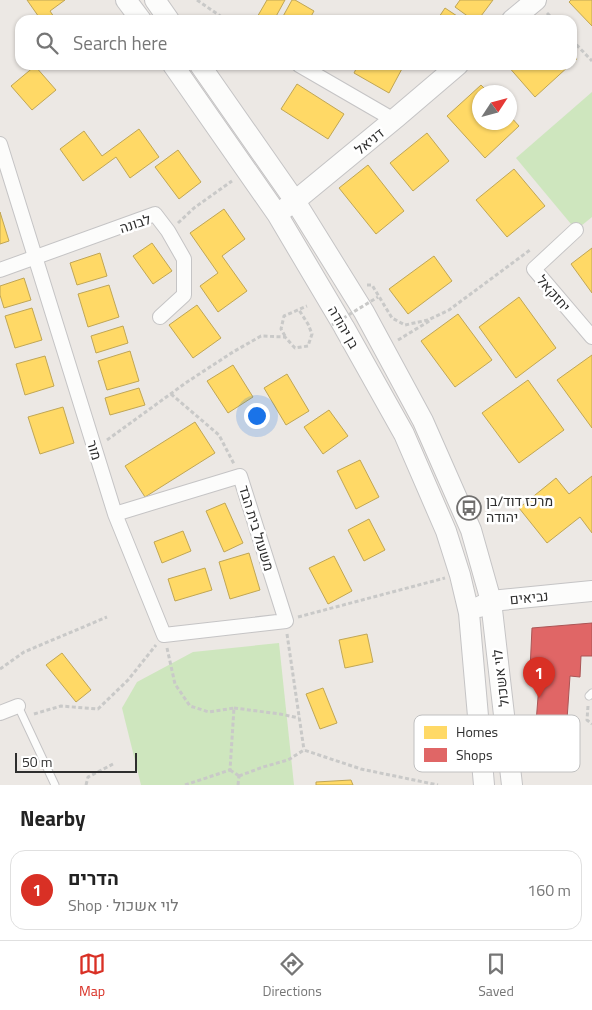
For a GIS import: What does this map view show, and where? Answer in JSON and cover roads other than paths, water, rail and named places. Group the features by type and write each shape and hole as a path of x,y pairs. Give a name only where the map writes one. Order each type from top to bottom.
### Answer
{"street":[{"path":"126,0 136,15"},
{"path":"155,0 166,15"},
{"path":"518,15 536,0"},
{"name":"בן יהודה","path":"176,70 277,214 344,327 404,434 446,531 460,574 469,613"},
{"name":"בן יהודה","path":"204,70 296,201 364,312 423,421 472,530 491,601"},
{"path":"309,70 394,120"},
{"name":"דניאל","path":"277,214 296,201 452,70"},
{"name":"מור","path":"0,144 115,514 164,635"},
{"name":"לבונה","path":"0,270 155,214 168,231 184,259 184,295 160,317"},
{"name":"יחזקאל","path":"576,230 534,269 592,336"},
{"name":"משעול בית הבד","path":"115,514 240,476 286,621 164,635"},
{"name":"נביאים","path":"469,613 491,601 592,591"},
{"name":"לוי אשכול","path":"491,601 504,715"},
{"name":"לוי אשכול","path":"469,613 478,715"},
{"path":"0,713 18,706"},
{"name":"לוי אשכול","path":"483,772 484,785"},
{"name":"לוי אשכול","path":"511,772 512,785"}],"lane":[{"path":"18,706 55,785"}],"place":[{"name":"מרכז דוד/בן יהודה","path":"469,508"},
{"name":"הדרים","path":"539,698"}]}
